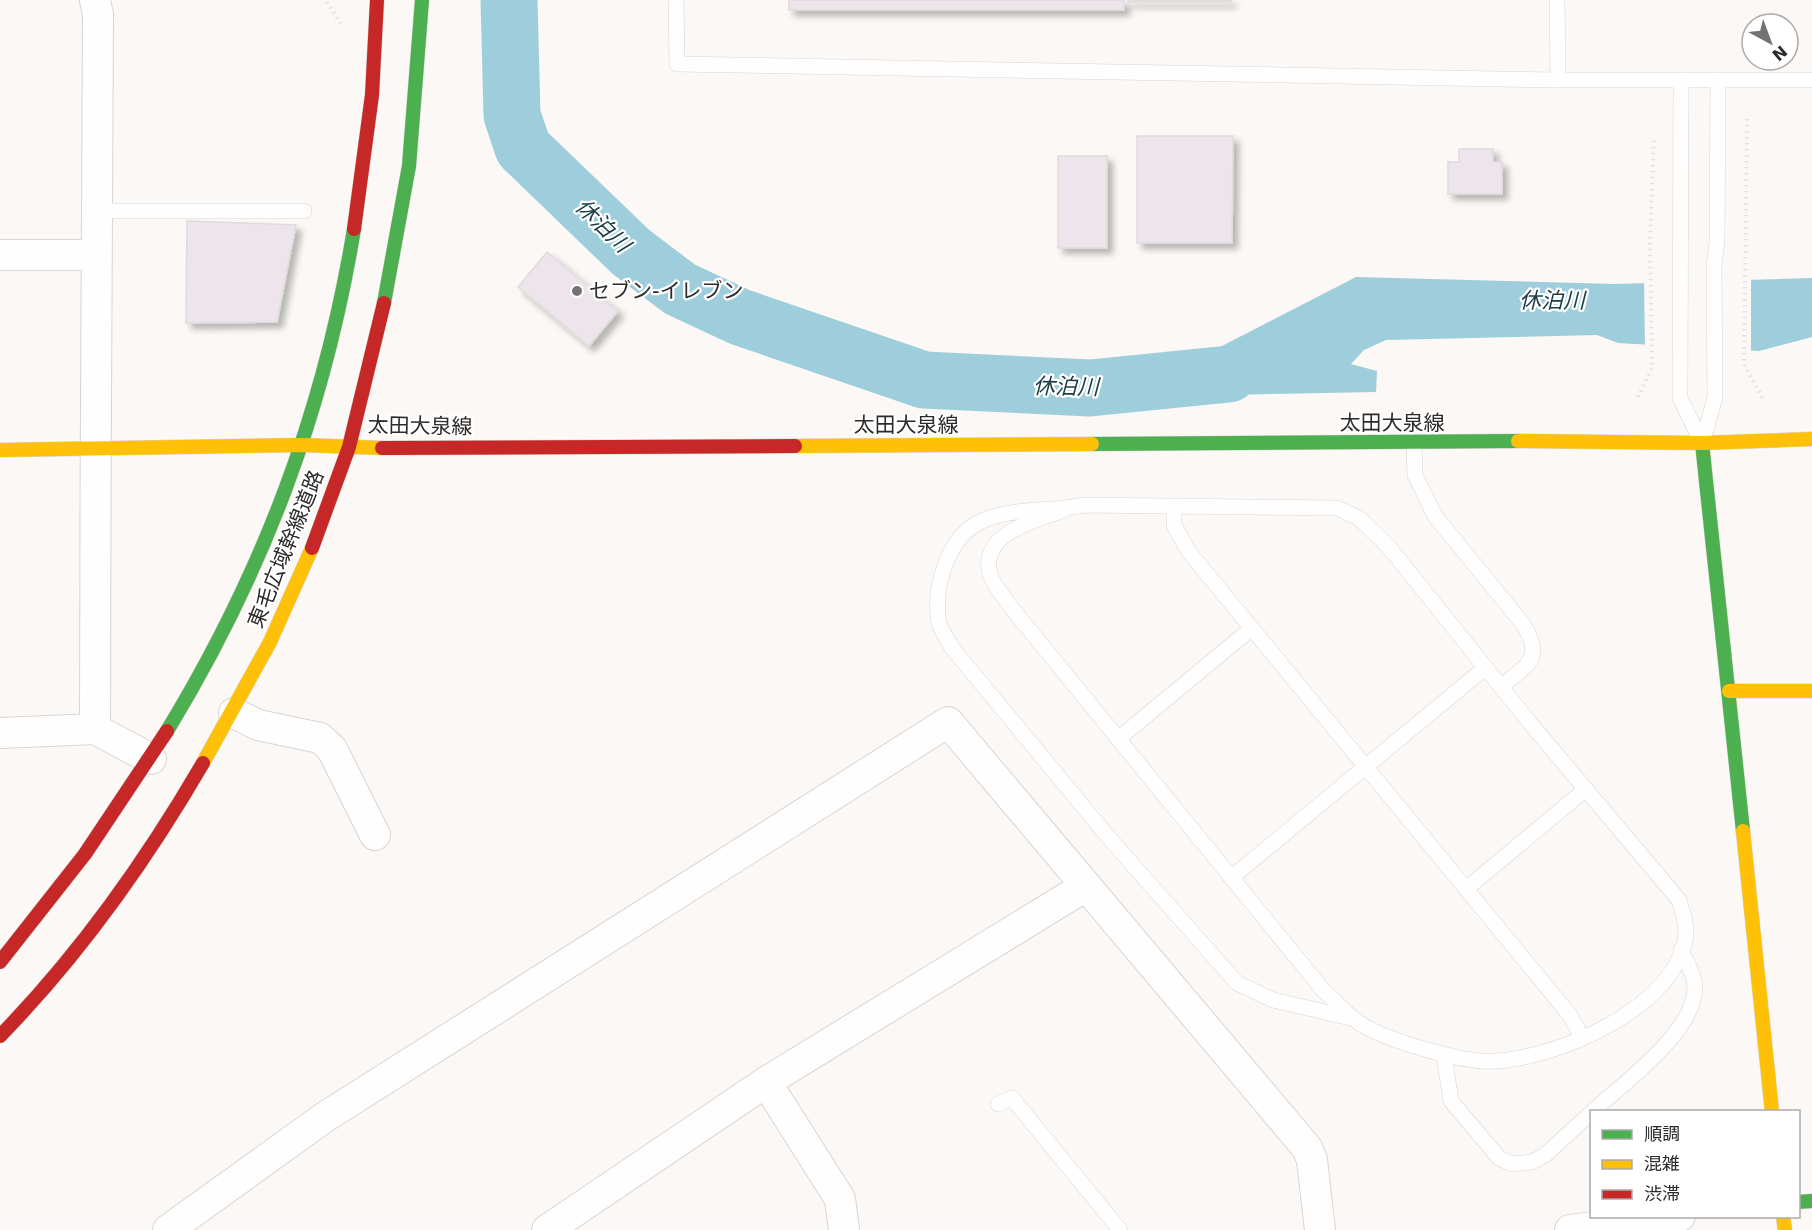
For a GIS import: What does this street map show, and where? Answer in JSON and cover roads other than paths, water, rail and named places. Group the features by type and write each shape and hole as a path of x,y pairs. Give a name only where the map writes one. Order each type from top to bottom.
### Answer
{"main road":[{"name":"東毛広域幹線道路","path":"0,962 28,931 119,808 151,759 214,651 278,513 303,445 339,312 365,166 377,37 377,0"},
{"name":"東毛広域幹線道路","path":"0,1036 26,1010 76,952 127,885 234,713 307,561 349,446 392,273 409,167 422,0"},
{"name":"太田大泉線","path":"0,450 303,445 1414,444 1585,441 1702,443 1812,439"},
{"path":"1702,443 1772,1110"},
{"path":"1729,691 1812,691"}],"street":[{"path":"94,729 97,449 94,255 98,15 95,0"},
{"path":"0,255 94,255"},
{"path":"234,713 258,725 320,738 332,749 375,835"},
{"path":"168,1230 325,1117 948,722 1306,1148 1312,1160 1320,1230"},
{"path":"0,733 94,729 151,759"},
{"path":"547,1230 766,1082 1086,886"},
{"path":"766,1082 840,1199 843,1230"},
{"path":"1570,1230 1664,1218"}],"lane":[{"path":"676,0 677,64 1558,80 1812,80"},
{"path":"1557,0 1558,80"},
{"path":"1681,80 1680,398 1702,443"},
{"path":"1702,443 1715,398 1714,267 1717,242 1718,80"},
{"path":"96,211 304,211"},
{"path":"1414,444 1415,475 1435,516 1523,624 1534,642 1532,657 1527,664 1501,687"},
{"path":"1084,505 1337,508 1359,518 1388,546 1501,687 1678,900 1686,931 1679,961 1661,987 1645,1001 1582,1037 1544,1054 1484,1061 1444,1056 1364,1026 1323,990 1010,606 990,575 988,560 997,541 1015,529 1064,510 1084,505"},
{"path":"1174,507 1174,525 1189,552 1569,1014 1582,1037"},
{"path":"1064,510 1008,513 982,521 968,531 944,567 938,591 939,626 952,648 1110,838 1238,983 1273,1000 1355,1019"},
{"path":"1118,739 1251,628"},
{"path":"1231,878 1485,668"},
{"path":"1466,889 1586,789"},
{"path":"1594,1110 1677,1033 1693,1004 1694,981 1681,950"},
{"path":"1444,1056 1451,1101 1499,1158 1512,1164 1532,1162 1545,1155 1590,1114"},
{"path":"998,1104 1012,1098 1120,1230"}],"water":[{"path":"1356,277 1615,284 1812,278 1812,337 1759,351 1618,343 1597,335 1386,340 1364,350 1351,364 1377,371 1376,392 1173,396 1152,382"}],"waterway":[{"name":"休泊川","path":"509,0 512,115 523,148 631,252 680,289 740,317 924,380 1090,388 1229,374"}],"place":[{"name":"セブン-イレブン","path":"577,291"}]}
